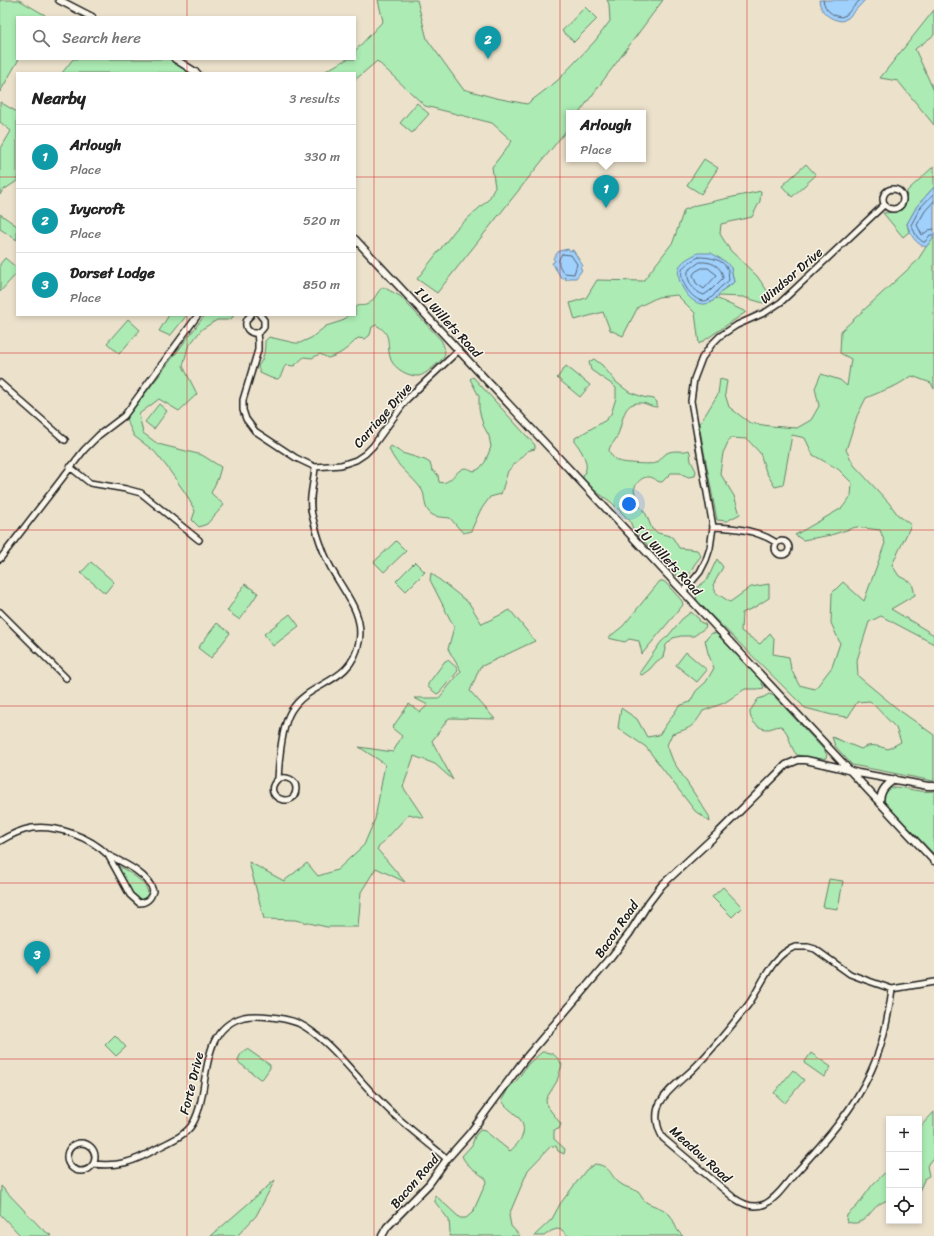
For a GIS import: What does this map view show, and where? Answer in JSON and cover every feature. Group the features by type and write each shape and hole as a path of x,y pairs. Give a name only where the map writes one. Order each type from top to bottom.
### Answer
{"street":[{"path":"59,0 90,16"},
{"path":"178,60 196,72"},
{"name":"Windsor Drive","path":"684,591 700,572 706,560 712,540 713,527 691,402 694,378 702,358 712,344 728,330 766,312 781,302 885,204"},
{"name":"I U Willets Road","path":"356,240 460,350 934,861"},
{"path":"0,558 70,467 94,440 124,416 197,316"},
{"path":"250,316 246,320 246,328 250,332 257,333"},
{"name":"Carriage Drive","path":"261,316 264,320 265,325 263,330 257,333 258,350 243,400 243,410 246,419 255,431 296,458 315,467 341,465 356,460 365,454 373,446 407,399 460,350"},
{"path":"0,383 65,440"},
{"path":"70,467 90,483 141,493 200,540"},
{"path":"278,779 289,778 294,783 296,790 293,797 283,800 277,798 273,788 275,781 278,779 284,729 291,710 303,698 333,680 346,669 355,656 360,640 360,625 356,612 329,564 312,517 311,499 315,467"},
{"path":"713,527 749,530 764,535 777,543"},
{"path":"0,612 66,678"},
{"name":"Bacon Road","path":"382,1236 387,1227 429,1184 524,1060 609,960 629,934 649,902 662,885 693,858 767,783 792,762 806,760 858,773 934,786"},
{"path":"880,803 880,795 883,789 894,779"},
{"path":"0,841 32,828 52,829 76,836 97,846 108,855 131,867 148,881 153,891 149,900 139,903 130,895 108,855"},
{"name":"Meadow Road","path":"892,989 884,1038 872,1071 861,1090 820,1146 773,1199 755,1206 747,1206 740,1203 663,1138 657,1122 657,1111 660,1103 666,1094 696,1066 720,1040 753,998 782,953 795,947 808,947 815,949 850,974 892,989 934,982"},
{"name":"Forte Drive","path":"93,1164 108,1166 129,1162 146,1155 188,1129 196,1117 209,1053 214,1040 232,1022 245,1017 257,1016 296,1022 319,1036 381,1102 447,1159"},
{"name":"Forte Drive","path":"81,1143 89,1145 94,1152 95,1160 93,1164 90,1168 82,1171 73,1168 70,1165 67,1156 70,1148 73,1145 81,1143"}],"green space":[{"path":"0,0 19,0 45,15 16,16 16,60 18,60 0,92"},
{"path":"378,0 417,0 427,39 463,89 496,98 527,104 557,81 595,41 610,21 609,4 607,0 663,0 581,110 566,110 566,131 437,293 417,279 456,229 489,199 495,187 492,167 512,141 492,123 425,106 377,61 356,79 356,72 324,72 345,60 356,60 356,50 383,21"},
{"path":"585,7 597,19 574,42 562,31"},
{"path":"934,10 934,35 915,49 934,91 934,125 898,81 880,78"},
{"path":"72,60 177,60 195,72 63,72"},
{"path":"0,102 16,111 16,182 2,191 0,195 0,150 11,131 0,122"},
{"path":"417,103 429,114 412,133 400,123"},
{"path":"704,159 718,168 701,194 687,185"},
{"path":"806,164 816,175 792,197 782,186"},
{"path":"934,166 934,187 917,206 907,224 909,232 903,237 883,213 896,212 903,207 906,204 907,191"},
{"path":"761,191 760,201 752,217 721,224 720,234 730,250 757,276 768,292 767,301 763,303 743,297 718,296 724,289 734,282 731,268 711,303 716,298 746,312 699,344 695,313 677,295 658,297 638,307 623,336 610,330 603,312 575,320 570,303 586,298 597,280 643,281 673,242 684,210 696,205"},
{"path":"0,214 16,225 16,239 0,229"},
{"path":"934,237 934,389 931,383 912,376 897,385 866,398 857,416 846,450 854,465 898,515 911,525 892,565 899,576 912,583 915,595 891,609 934,635 934,644 881,616 869,622 857,660 858,676 899,710 934,735 933,781 852,765 835,746 832,737 861,749 868,746 877,746 888,749 901,742 896,728 870,701 857,702 848,717 832,715 805,708 697,601 695,589 707,580 717,559 723,567 713,585 716,593 730,602 751,587 769,584 769,598 742,613 741,631 760,644 770,633 774,639 773,654 789,657 791,669 799,685 815,689 832,667 840,643 831,623 832,593 843,582 864,601 885,543 880,530 856,527 831,535 803,540 795,535 842,508 851,496 852,483 838,469 813,455 805,438 792,435 783,485 775,487 766,472 760,453 747,439 730,438 723,453 720,473 734,496 740,514 727,521 717,520 699,425 718,394 720,379 727,381 725,394 729,407 750,423 797,428 811,420 819,406 815,388 821,374 840,380 847,386 851,359 840,353 841,331 917,261"},
{"path":"5,258 16,267 16,274 0,292 0,264"},
{"path":"383,287 400,296 441,340 445,352 444,357 428,371 422,375 415,376 407,374 399,369 391,360 388,340 385,332 376,325 372,327 370,335 365,339 358,338 333,357 328,358 320,354 312,358 304,357 294,366 286,365 278,379 271,378 260,373 258,366 264,354 265,341 269,337 300,343 311,338 326,326 342,321 347,316 356,316 356,307 366,305"},
{"path":"168,316 186,316 170,336 159,331"},
{"path":"204,316 233,316 227,320 217,320 202,329 188,347 183,366 197,394 179,411 159,399 139,414 143,433 158,444 202,455 221,467 211,493 224,505 207,524 199,527 192,520 195,511 186,494 154,451 134,436 126,419"},
{"path":"128,319 140,330 119,354 107,343"},
{"path":"594,359 602,365 616,382 629,392 654,399 657,402 657,407 637,403 632,404 627,408 617,436 609,448 611,455 614,458 618,461 653,464 670,452 689,450 691,461 696,471 695,476 688,477 680,473 671,473 662,482 647,477 637,484 634,490 638,504 646,514 652,529 658,533 673,538 679,548 697,550 701,556 694,565 687,579 683,580 676,575 669,565 651,549 633,529 630,521 611,502 591,488 583,478 586,469 586,462 575,442 575,438 606,420 611,414 616,398 616,388 591,370 589,362"},
{"path":"566,366 590,385 580,397 557,378"},
{"path":"473,377 535,445 535,449 527,451 508,471 501,494 490,497 480,511 471,531 463,533 450,518 434,516 428,511 425,505 422,490 400,466 392,456 389,449 391,446 402,453 430,463 432,470 438,475 439,482 443,483 449,480 461,469 465,468 474,471 479,469 485,462 491,447 489,436 483,425 479,409 479,396 470,379"},
{"path":"159,404 167,411 154,429 145,422"},
{"path":"396,541 406,551 384,572 374,562"},
{"path":"91,562 114,582 105,593 81,573"},
{"path":"415,562 425,572 406,591 396,581"},
{"path":"431,573 469,603 482,624 510,610 535,641 480,667 470,691 495,719 449,718 432,741 453,780 435,764 414,756 403,787 424,818 409,814 377,849 405,882 376,868 361,892 358,927 327,927 295,920 264,919 249,862 284,881 307,863 318,876 337,870 364,845 375,819 385,764 359,747 393,752 402,736 392,728 409,704 420,712 428,705 414,698 439,698 461,671 448,649 454,627 430,580"},
{"path":"660,581 666,583 682,601 683,605 642,654 639,641 629,639 625,642 608,638 623,626"},
{"path":"245,584 258,593 240,620 227,611"},
{"path":"691,612 699,619 700,622 705,624 706,627 694,636 681,636 673,638 666,645 663,657 642,675 640,674 661,642 682,619"},
{"path":"290,614 299,626 273,646 264,634"},
{"path":"217,623 230,633 211,658 198,648"},
{"path":"712,633 717,634 761,681 764,688 745,689 724,703 703,711 694,724 690,727 672,734 667,745 673,761 709,816 710,822 695,811 646,747 618,728 621,708 637,719 647,737 659,735 679,706 690,702 696,691 706,682 714,668 705,640"},
{"path":"686,652 707,670 697,682 676,665"},
{"path":"448,660 457,668 458,671 437,694 428,687 428,684 445,661"},
{"path":"769,694 774,696 824,750 827,755 826,758 820,759 797,755 794,752 787,733 781,726 765,729 755,724 751,718 750,711 758,699"},
{"path":"895,787 919,791 934,791 934,854 885,803 884,796 887,790"},
{"path":"117,866 142,882 148,896 144,899 138,899 134,896 128,888"},
{"path":"829,879 843,881 838,909 823,907"},
{"path":"723,887 742,907 732,917 712,897"},
{"path":"115,1035 126,1047 116,1056 105,1045"},
{"path":"247,1049 270,1065 270,1068 263,1078 260,1079 238,1062 241,1054"},
{"path":"542,1052 554,1055 562,1065 557,1081 546,1099 547,1106 561,1124 559,1129 554,1130 554,1139 565,1149 564,1154 558,1151 556,1146 551,1146 528,1170 509,1215 511,1226 520,1236 449,1236 449,1220 435,1202 435,1195 460,1218 466,1218 473,1212 487,1180 469,1166 462,1156 472,1145 475,1136 480,1130 485,1131 510,1151 515,1147 523,1133 522,1124 520,1119 506,1106 502,1100 508,1089 517,1080 528,1064"},
{"path":"811,1053 831,1067 824,1077 804,1063"},
{"path":"793,1070 804,1080 785,1103 774,1093"},
{"path":"934,1112 934,1159 930,1161 927,1166 929,1176 925,1178 922,1184 922,1152 922,1125"},
{"path":"595,1164 601,1165 608,1169 617,1181 638,1192 646,1202 667,1212 672,1218 678,1231 683,1236 568,1236 562,1230 557,1229 544,1236 534,1236 552,1219 560,1204 586,1170"},
{"path":"886,1172 886,1201 879,1204 863,1220 856,1223 847,1222 847,1215 857,1206 873,1184"},
{"path":"275,1180 256,1216 237,1236 211,1236"},
{"path":"1,1186 42,1229 52,1236 21,1236 0,1214"}],"water":[{"path":"819,0 865,0 848,18 842,21 833,19 826,15 821,8"},
{"path":"934,187 934,237 926,247 919,244 914,238 907,224 917,206"},
{"path":"568,249 570,251 573,250 583,266 580,267 582,270 576,278 569,278 566,280 565,277 562,279 552,263 555,261 553,258 559,251"},
{"path":"698,253 711,253 726,262 731,268 734,282 724,289 714,300 705,304 699,304 689,297 682,286 678,273 682,263"}],"place":[{"name":"Ivycroft","path":"488,59"},
{"name":"Arlough","path":"606,208"},
{"name":"Dorset Lodge","path":"37,974"}]}
